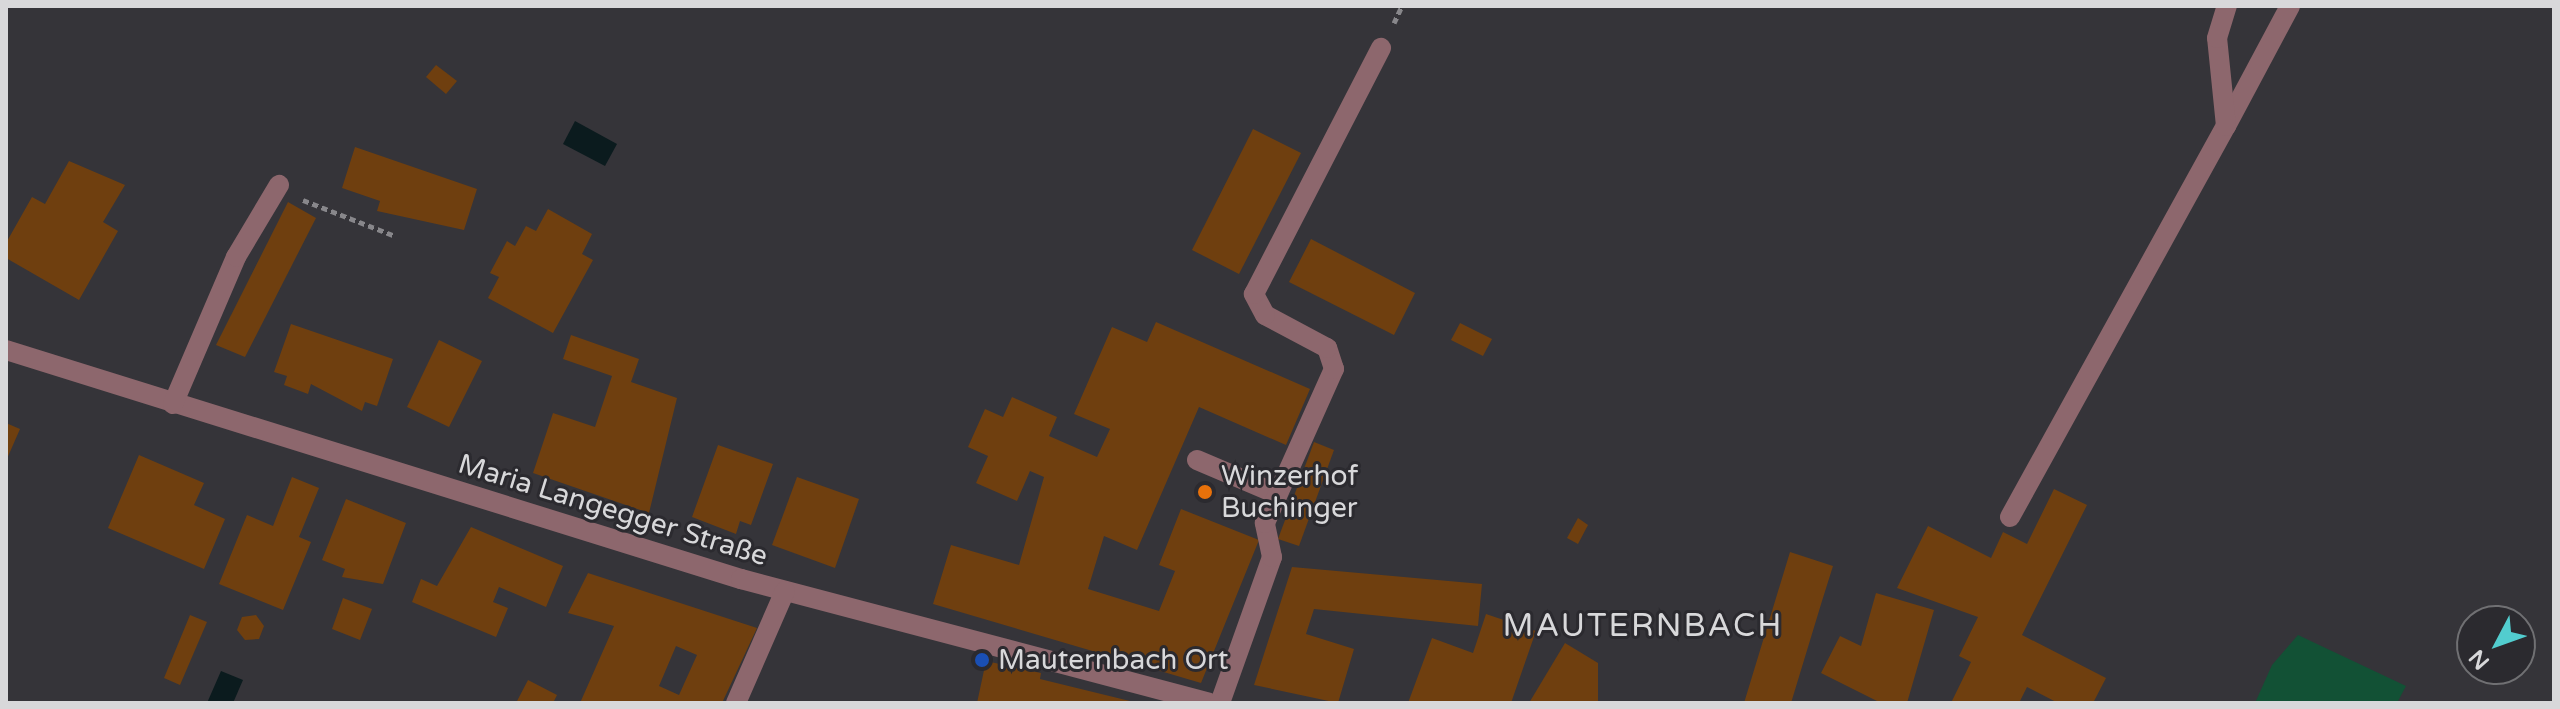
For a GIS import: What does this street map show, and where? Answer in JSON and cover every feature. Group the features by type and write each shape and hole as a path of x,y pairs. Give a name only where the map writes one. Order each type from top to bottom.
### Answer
{"street":[{"path":"2226,126 2217,38 2227,6"},
{"path":"2010,517 2290,6"},
{"path":"1220,703 1272,557 1265,523 1334,369 1327,348 1265,315 1254,294 1381,48"},
{"path":"173,404 236,257 279,185"},
{"name":"Maria Langegger Straße","path":"6,350 785,591 1209,703"},
{"path":"1197,460 1277,494"},
{"path":"736,703 785,591"}],"path":[{"path":"279,185 318,208 393,235"}],"green space":[{"path":"2298,635 2406,686 2397,703 2255,703 2272,665"}],"shaded area":[{"path":"575,121 617,144 605,166 563,144"},
{"path":"221,671 243,680 233,703 207,703"}],"building":[{"path":"436,65 457,81 446,94 426,77"},
{"path":"1253,129 1301,153 1239,274 1192,250"},
{"path":"355,147 477,189 464,230 377,211 380,201 342,188"},
{"path":"69,161 125,185 103,222 118,231 79,300 6,258 6,243 32,197 45,204"},
{"path":"288,202 316,218 245,357 216,345"},
{"path":"548,209 592,234 582,254 593,260 553,333 488,298 499,277 490,273 507,241 515,246 526,226 536,231"},
{"path":"1311,239 1415,293 1394,335 1289,282"},
{"path":"1156,322 1310,389 1286,445 1199,407 1137,550 1104,536 1088,589 1159,611 1175,571 1159,565 1181,509 1259,540 1201,683 933,604 951,545 1019,565 1044,477 1030,471 1017,501 976,483 988,456 968,447 985,409 1003,417 1012,397 1057,417 1049,436 1097,457 1110,429 1074,414 1112,327 1147,342"},
{"path":"1460,323 1492,339 1483,356 1451,340"},
{"path":"291,324 393,359 377,406 365,402 362,411 311,384 308,394 284,385 287,376 274,372"},
{"path":"571,335 639,359 631,382 677,398 649,513 533,473 553,413 595,427 612,376 563,359"},
{"path":"439,340 482,361 449,427 407,407"},
{"path":"6,423 20,429 6,461"},
{"path":"1314,442 1334,450 1299,546 1278,539"},
{"path":"718,445 773,464 751,525 740,521 736,534 692,517"},
{"path":"139,455 204,483 194,505 225,519 204,569 108,528"},
{"path":"292,477 319,488 299,537 311,542 283,610 219,584 247,515 273,526"},
{"path":"797,477 859,499 835,568 772,545"},
{"path":"2054,489 2087,505 2022,635 2106,678 2093,703 2058,703 2027,687 2019,703 1951,703 1971,662 1959,656 1978,617 1897,588 1928,526 1991,558 2003,532 2027,544"},
{"path":"346,499 406,523 383,584 342,577 345,569 322,560"},
{"path":"1578,518 1588,525 1578,544 1567,538"},
{"path":"471,527 563,566 546,607 499,587 493,602 508,608 496,637 412,602 421,579 437,586"},
{"path":"1790,552 1833,566 1791,703 1744,703"},
{"path":"1292,567 1482,584 1478,626 1314,609 1306,634 1354,649 1338,703 1254,685"},
{"path":"588,573 757,628 722,703 580,703 614,626 568,613","holes":["676,646 697,655 679,695 659,686"]},
{"path":"1876,593 1934,610 1907,703 1881,703 1821,673 1840,636 1861,646"},
{"path":"343,598 372,609 360,640 332,629"},
{"path":"1486,614 1536,631 1511,703 1408,703 1432,638 1473,653"},
{"path":"190,615 207,622 180,685 164,678"},
{"path":"256,615 264,626 259,639 245,640 237,630 242,617"},
{"path":"1565,643 1598,663 1598,703 1529,703"},
{"path":"986,661 1041,673 1040,679 1138,703 977,703"},
{"path":"528,680 557,695 553,703 516,703"}],"place":[{"name":"Winzerhof Buchinger","path":"1205,492"},
{"name":"Mauternbach Ort","path":"982,660"}],"district":[{"name":"MAUTERNBACH","path":"1643,626"}]}
